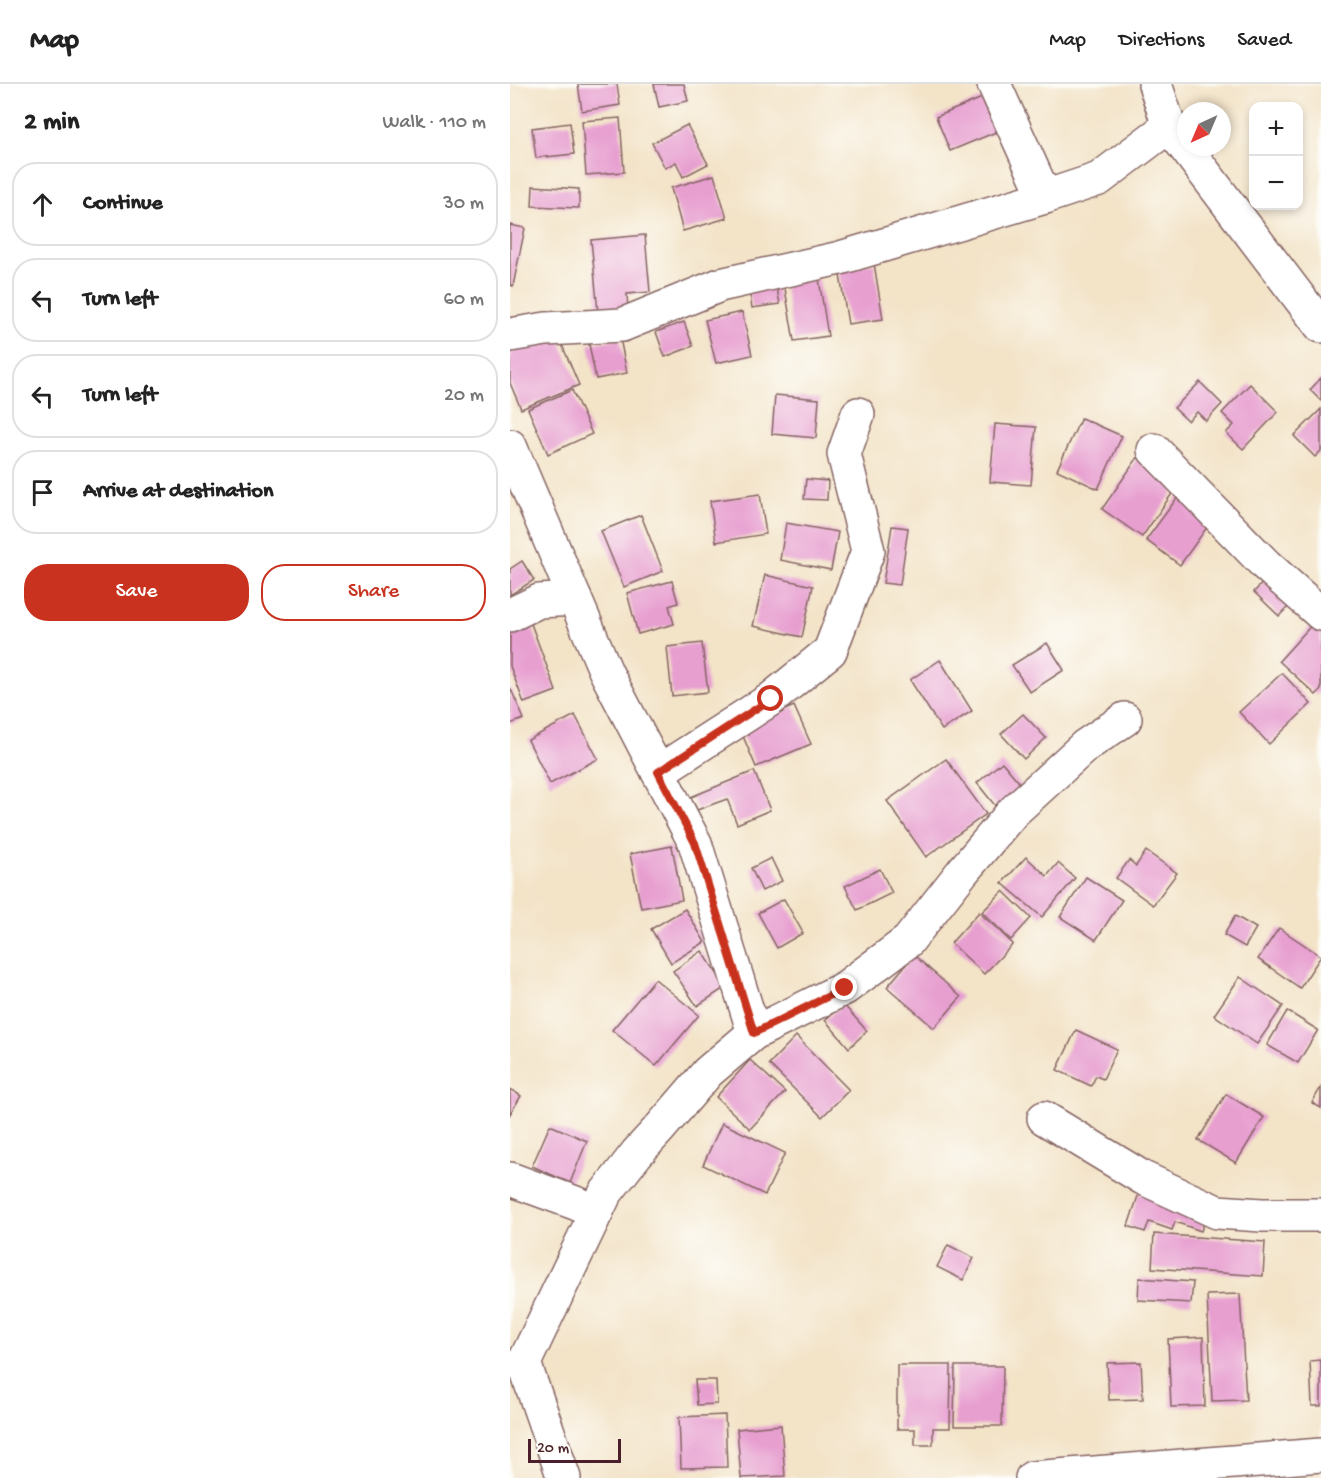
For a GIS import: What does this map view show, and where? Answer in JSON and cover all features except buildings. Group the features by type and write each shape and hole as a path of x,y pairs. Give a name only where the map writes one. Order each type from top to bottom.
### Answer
{"street":[{"path":"994,84 1045,197"},
{"path":"1155,84 1169,126 1321,326"},
{"path":"510,336 546,329 622,325 720,285 840,258 1045,197 1099,179 1169,126"},
{"path":"658,772 771,699 830,651 868,550 844,454 858,414"},
{"path":"510,446 606,672 695,843 754,1033"},
{"path":"1154,450 1266,565 1321,614"},
{"path":"510,615 539,601 574,599"},
{"path":"564,1478 524,1363 605,1194 637,1153 708,1072 754,1033 845,988 908,941 1013,812 1085,746 1125,719"},
{"path":"1044,1118 1143,1178 1216,1212 1321,1215"},
{"path":"510,1179 597,1211"},
{"path":"1034,1478 1251,1469 1321,1455"}],"route":[{"path":"771,699 658,772 695,843 754,1033 845,988"}]}
